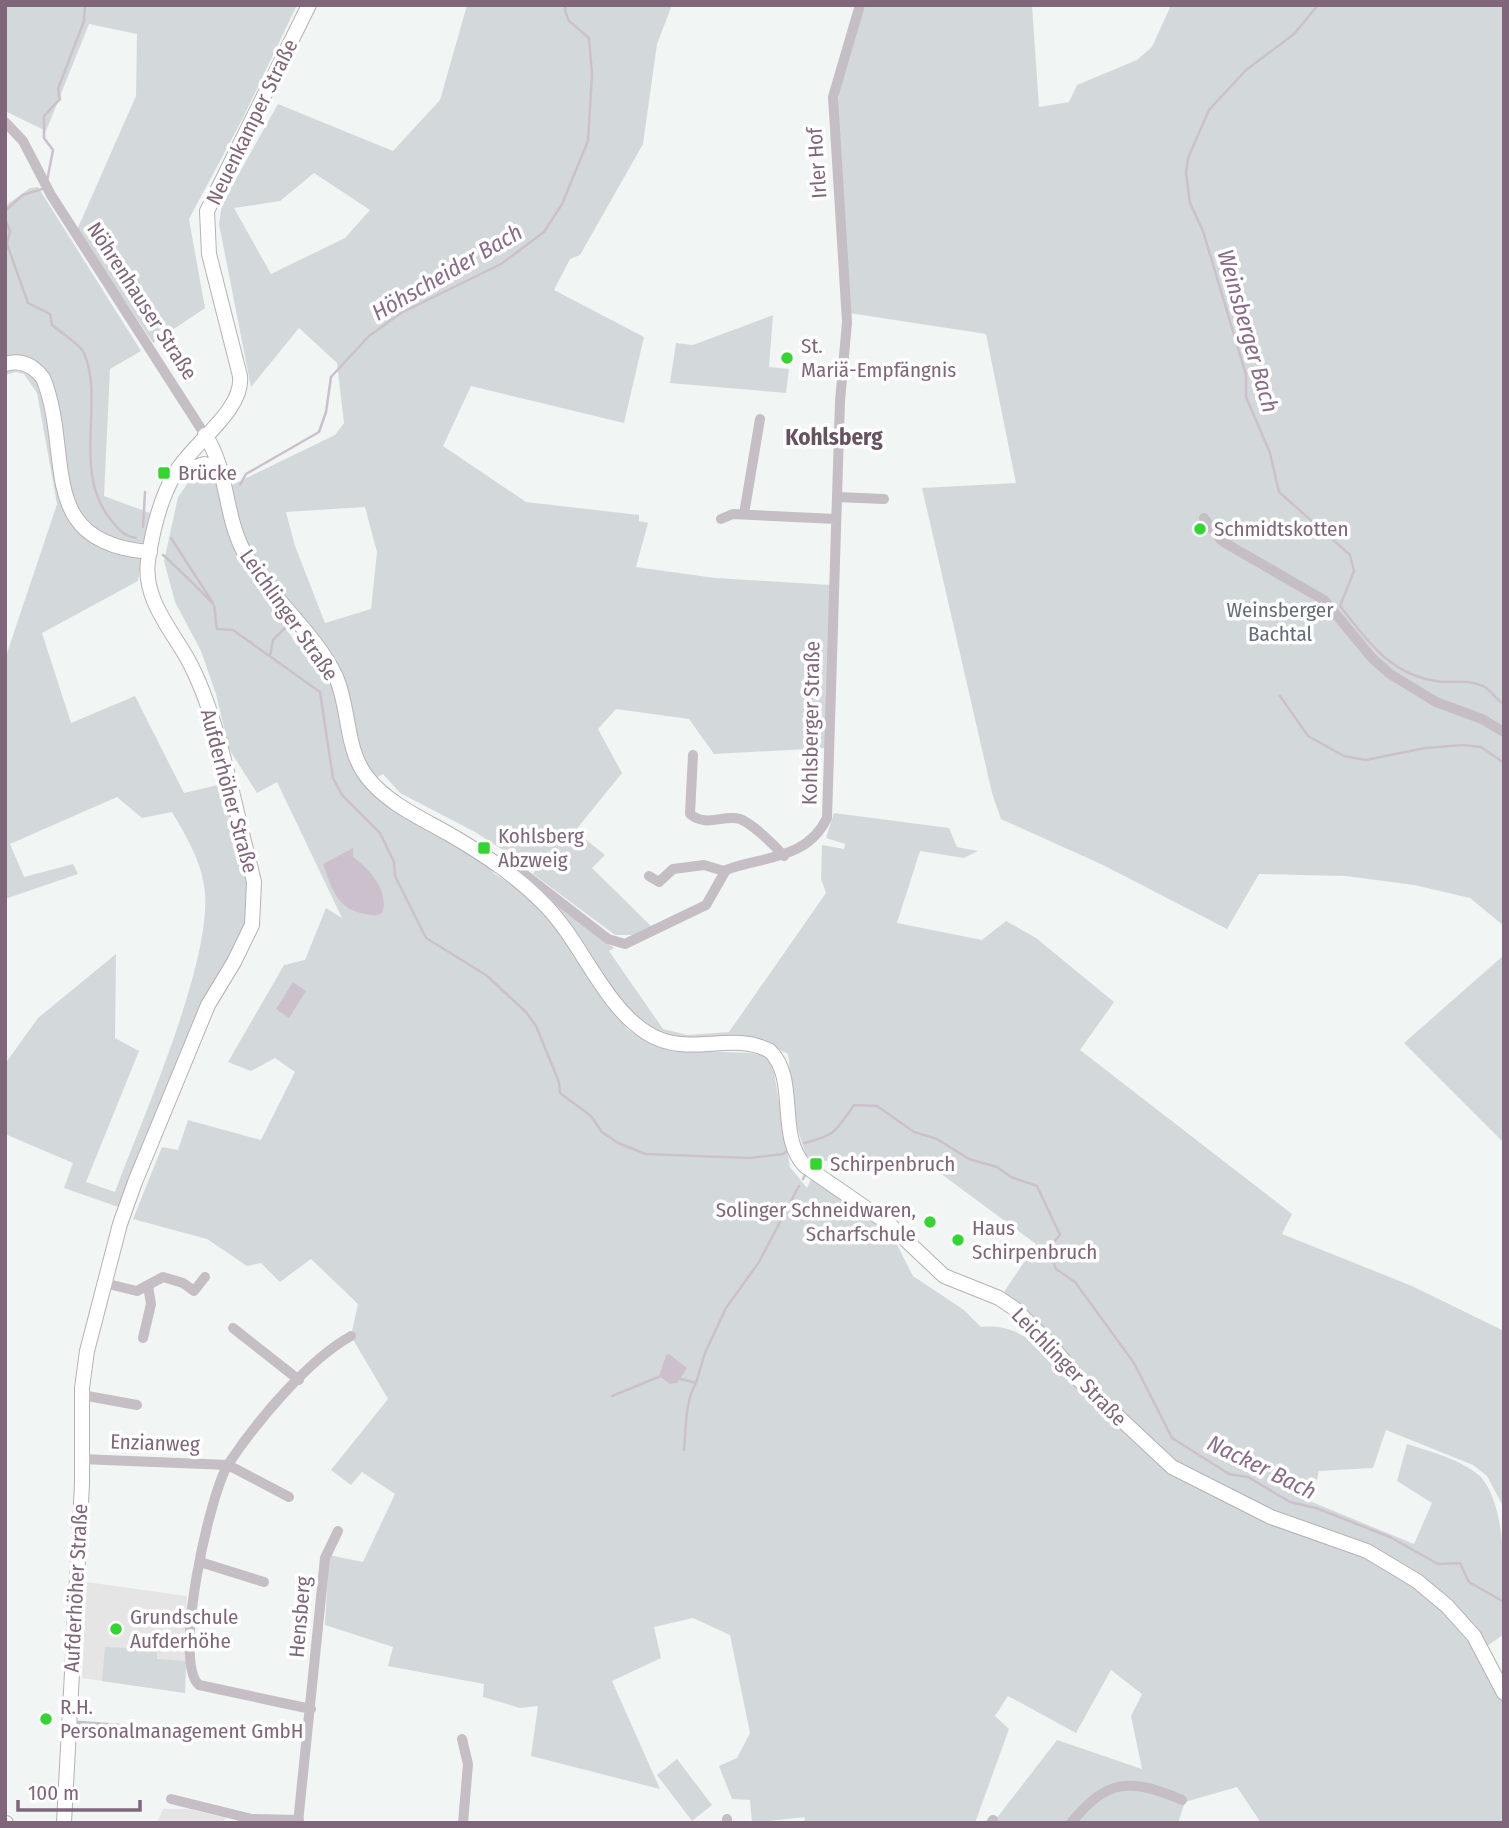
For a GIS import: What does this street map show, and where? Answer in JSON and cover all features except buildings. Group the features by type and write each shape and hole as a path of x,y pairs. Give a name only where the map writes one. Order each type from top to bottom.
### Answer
{"main road":[{"name":"Neuenkamper Straße","path":"205,435 237,399 241,382 206,242 207,211 309,5"},
{"path":"5,364 17,362 30,365 43,378 63,483 71,508 82,526 96,539 110,546 150,552"},
{"name":"Leichlinger Straße","path":"205,435 220,468 239,542 278,601 328,663 346,707 355,753 368,779 395,803 515,876 570,933 615,1003 644,1032 675,1045 744,1044 761,1047 773,1054 781,1071 797,1153 805,1166 889,1223 944,1276 999,1298 1015,1308 1051,1344 1081,1382 1172,1467 1271,1517 1367,1551 1417,1581 1447,1606 1474,1636 1504,1693"},
{"name":"Aufderhöher Straße","path":"64,1823 82,1395 87,1351 120,1224 135,1182 208,1005 245,941 254,907 249,861 201,687 151,593 147,574 160,507 174,475 205,435"},
{"path":"174,475 204,464 220,468"}],"street":[{"name":"Irler Hof","path":"846,322 833,97 860,5"},
{"name":"Nöhrenhauser Straße","path":"5,122 23,141 40,177 205,435"},
{"name":"Kohlsberger Straße","path":"724,871 784,856 812,840 826,821 829,810 836,519 846,322"},
{"path":"744,514 760,419"},
{"path":"837,497 884,499"},
{"path":"721,519 733,514 744,514 836,519"},
{"path":"1204,518 1221,540 1324,600 1383,669 1436,702 1482,719 1504,732"},
{"path":"693,755 690,814 709,821 740,819 764,836 784,856"},
{"path":"515,876 524,874 608,939 621,945 706,905 724,871 704,864 673,869 659,882 649,876"},
{"path":"104,1283 134,1291 163,1277 183,1283 194,1291 205,1277"},
{"path":"143,1338 151,1304 148,1286"},
{"path":"233,1328 299,1380"},
{"name":"Enzianweg","path":"311,1709 205,1688 195,1682 190,1658 191,1603 228,1465 299,1380 351,1336"},
{"path":"82,1395 137,1405"},
{"name":"Enzianweg","path":"81,1459 228,1465 289,1497"},
{"name":"Hensberg","path":"298,1821 325,1558 338,1531"},
{"path":"200,1562 264,1582"},
{"path":"69,1725 163,1732"},
{"path":"462,1740 468,1764 463,1823"},
{"path":"1071,1823 1093,1798 1116,1788 1141,1786 1182,1800"},
{"path":"171,1799 252,1819 298,1821"}],"shaded area":[{"path":"353,848 353,857 365,867 381,889 384,905 382,913 361,913 346,906 340,901 329,880 323,864"},
{"path":"293,982 306,991 289,1018 276,1009"},
{"path":"669,1354 687,1368 677,1383 670,1384 659,1376 666,1355"},
{"path":"86,1582 187,1596 185,1693 82,1678"},
{"path":"163,1809 189,1809 226,1818 222,1823 157,1823"}],"green space":[{"path":"5,5 297,5 243,118 189,219 205,308 153,343 77,230 136,96 137,34 89,24 46,131 5,111"},
{"path":"467,5 672,5 657,44 643,144 580,255 570,259 554,290 644,337 624,423 471,386 443,446 526,502 639,515 639,521 648,523 636,567 715,578 830,585 825,748 714,754 689,719 616,709 598,729 622,773 575,831 605,855 592,868 651,926 633,935 615,935 533,874 535,871 528,866 475,832 400,793 383,774 364,784 383,803 486,864 495,874 535,900 628,1030 674,1048 752,1053 768,1058 774,1072 790,1167 807,1188 811,1179 889,1229 913,1276 964,1310 981,1327 1011,1330 1036,1344 1078,1388 1085,1376 1004,1292 1036,1244 940,1173 818,1160 806,1156 797,1127 788,1054 761,1040 672,1039 648,1028 629,1014 588,949 552,902 614,948 609,951 663,1029 688,1035 729,1032 826,893 821,879 822,845 844,849 845,844 826,838 834,813 949,828 957,847 978,851 964,858 920,851 897,923 982,940 1006,921 1036,938 1114,1002 1080,1050 1292,1214 1282,1234 1412,1286 1504,1331 1504,1508 1487,1476 1473,1465 1386,1430 1373,1468 1319,1471 1312,1502 1414,1544 1432,1503 1397,1481 1407,1444 1464,1465 1481,1477 1490,1491 1501,1529 1504,1634 1479,1652 1504,1700 1504,1823 1261,1823 1237,1787 1185,1802 1178,1823 993,1823 1057,1740 1142,1769 1131,1716 1142,1694 1111,1670 1076,1733 1008,1696 995,1716 1009,1729 975,1823 804,1823 805,1817 752,1823 750,1800 732,1799 719,1766 737,1758 750,1733 730,1635 693,1618 654,1627 661,1658 612,1681 660,1789 531,1756 538,1706 520,1708 483,1697 484,1684 388,1666 393,1647 325,1625 329,1555 363,1562 395,1494 362,1472 351,1485 331,1470 388,1399 351,1336 358,1304 311,1259 280,1282 261,1263 247,1266 207,1239 133,1219 162,1147 178,1150 188,1120 261,1140 295,1072 275,1058 251,1071 228,1062 284,965 305,960 326,908 342,918 277,782 257,793 229,749 216,694 201,651 175,602 164,561 178,497 195,473 207,469 215,474 227,528 241,560 297,645 313,632 249,548 240,530 232,485 335,435 344,423 337,363 299,328 251,387 219,224 222,204 278,104 393,151 440,100","holes":["314,173 370,210 345,238 271,274 234,208 280,201","365,507 377,552 371,609 325,623 295,546 286,512"]},
{"name":"Weinsberger Bachtal","path":"865,5 1032,5 1039,107 1069,102 1077,85 1137,60 1152,47 1171,5 1504,5 1504,926 1470,898 1414,885 1346,876 1259,874 1227,929 1103,865 1001,819 992,793 922,488 1016,483 986,334 849,313 837,111 840,83"},
{"path":"38,187 141,351 110,369 104,496 150,513 138,581 42,633 71,723 135,696 184,793 222,784 248,877 250,916 121,1208 64,1188 73,1163 5,1134 5,1064 38,1018 116,954 115,1038 139,1051 86,1182 115,1192 174,1038 199,953 205,915 204,885 196,856 172,812 142,818 117,797 10,844 24,877 73,864 78,874 5,899 5,659 57,504 37,393 24,374 16,372 5,375 5,206 30,188"},
{"path":"773,315 769,367 789,369 786,393 670,383 676,343 693,345"},
{"path":"1504,955 1504,1143 1404,1043"},
{"path":"105,1647 157,1649 157,1659 186,1661 185,1693 102,1681"},
{"path":"677,1759 712,1805 692,1821 657,1775"}],"waterway":[{"path":"47,181 53,150 44,138 44,116 60,99 58,89 84,21 85,5"},
{"name":"Höhscheider Bach","path":"240,485 246,474 319,432 326,412 331,377 369,336 401,313 501,264 544,232 562,204 588,141 592,74 589,38 569,21 566,5"},
{"name":"Weinsberger Bach","path":"1318,5 1294,34 1246,70 1209,110 1188,158 1186,173 1190,203 1203,231 1246,375 1246,397 1270,453 1279,492 1350,555 1354,571 1340,606 1380,654 1405,671 1436,681 1477,684 1486,688 1504,704"},
{"path":"7,209 23,195 42,189"},
{"name":"Nacker Bach","path":"5,202 5,213"},
{"name":"Nacker Bach","path":"5,219 10,231 7,244 28,303 50,314 52,325 84,353 90,372 90,458 93,480 99,501 111,520 122,532 136,538"},
{"path":"143,527 145,492"},
{"path":"171,538 213,603"},
{"name":"Nacker Bach","path":"163,555 212,603 217,629 233,630 320,692 333,778 342,795 380,833 394,862 395,876 426,938 486,975 526,1012 536,1026 559,1082 560,1093 591,1116 602,1132 618,1143 646,1154 750,1158 783,1154 788,1150"},
{"name":"Höhscheider Bach","path":"270,656 273,640 288,625"},
{"path":"1280,696 1308,736 1344,756 1366,760 1425,748 1463,745 1481,747 1504,763"},
{"name":"Nacker Bach","path":"804,1143 829,1135 854,1105 877,1106 914,1132 937,1139 969,1159 997,1167 1011,1177 1037,1186 1060,1235 1051,1245 1050,1254 1056,1269 1075,1282 1134,1363 1172,1438 1229,1474 1248,1477 1290,1502 1316,1508 1390,1537 1438,1564 1460,1563 1469,1582 1504,1602"},
{"path":"803,1179 805,1175"},
{"path":"677,1378 696,1383 705,1353 726,1308 759,1262 799,1186"},
{"path":"612,1396 661,1376"},
{"path":"684,1450 688,1407 696,1383"}],"place":[{"name":"St. Mariä-Empfängnis","path":"787,358"},
{"name":"Brücke","path":"164,473"},
{"name":"Schmidtskotten","path":"1200,529"},
{"name":"Kohlsberg Abzweig","path":"484,848"},
{"name":"Schirpenbruch","path":"816,1164"},
{"name":"Solinger Schneidwaren, Scharfschule","path":"930,1222"},
{"name":"Haus Schirpenbruch","path":"958,1240"},
{"name":"Grundschule Aufderhöhe","path":"116,1629"},
{"name":"R.H. Personalmanagement GmbH","path":"46,1719"}],"district":[{"name":"Kohlsberg","path":"834,437"}]}
